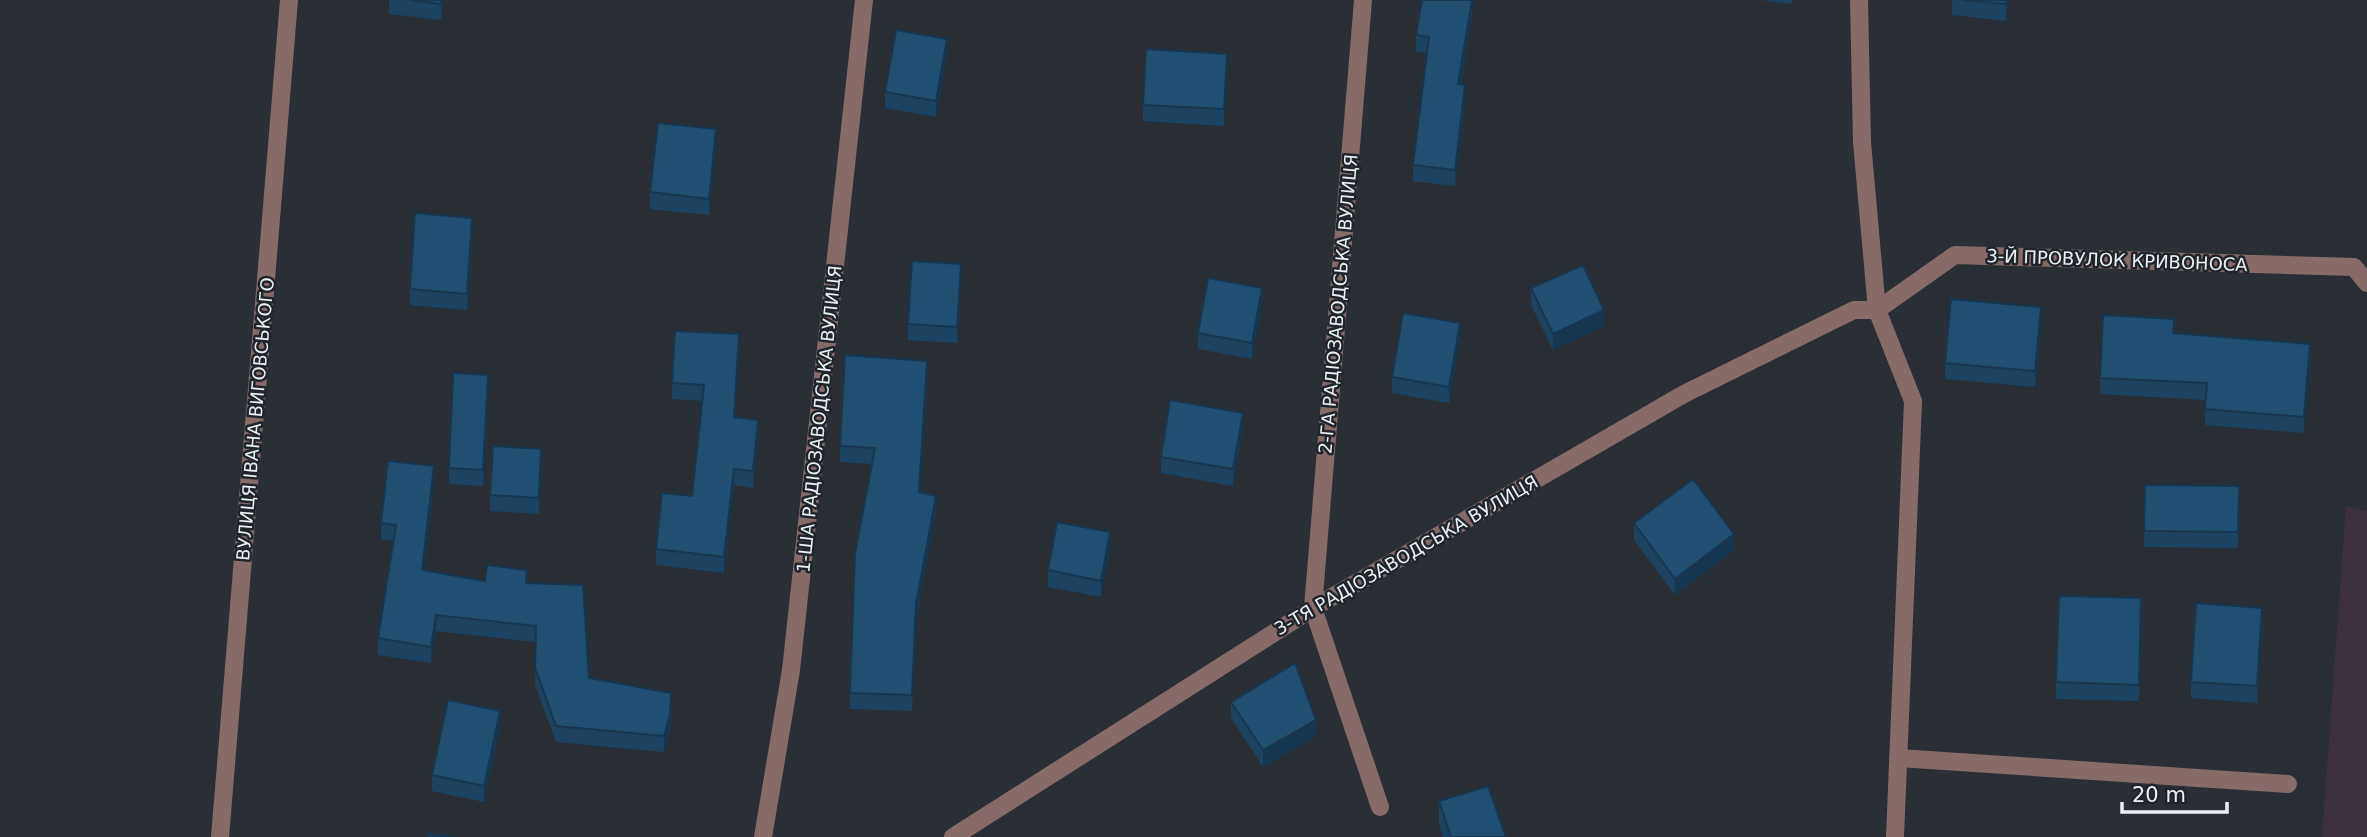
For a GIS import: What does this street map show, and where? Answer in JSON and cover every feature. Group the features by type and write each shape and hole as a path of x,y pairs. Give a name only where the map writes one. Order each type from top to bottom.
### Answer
{"street":[{"name":"ВУЛИЦЯ ІВАНА ВИГОВСЬКОГО","path":"220,837 289,0"},
{"name":"1-ША РАДІОЗАВОДСЬКА ВУЛИЦЯ","path":"763,837 791,670 864,0"},
{"name":"2-ГА РАДІОЗАВОДСЬКА ВУЛИЦЯ","path":"1313,608 1363,0"},
{"path":"1859,0 1862,142 1877,310 1913,401 1895,837"},
{"name":"3-Й ПРОВУЛОК КРИВОНОСА","path":"1877,310 1955,255 2354,267 2367,283"},
{"name":"3-ТЯ РАДІОЗАВОДСЬКА ВУЛИЦЯ","path":"953,837 1313,608 1684,394 1854,310 1877,310"},
{"path":"1313,608 1380,807"},
{"path":"1899,758 2288,784"}],"shaded area":[{"path":"2346,506 2367,511 2367,837 2322,837"}],"building":[{"path":"410,0 441,0 441,4"},
{"path":"1422,0 1472,0 1458,84 1465,85 1455,170 1413,165 1429,37 1416,35"},
{"path":"1962,0 2006,0 2006,4"},
{"path":"896,30 947,39 936,101 885,92"},
{"path":"1146,49 1227,54 1224,109 1143,105"},
{"path":"658,123 716,129 709,199 650,192"},
{"path":"415,213 472,218 467,294 410,289"},
{"path":"912,261 961,264 957,327 908,324"},
{"path":"1583,265 1604,310 1553,334 1531,288"},
{"path":"1208,278 1262,288 1252,343 1198,333"},
{"path":"1951,299 2041,307 2035,371 1945,363"},
{"path":"1403,313 1460,323 1449,387 1392,377"},
{"path":"2103,315 2174,319 2173,333 2310,344 2304,417 2205,409 2207,383 2100,378"},
{"path":"675,331 739,334 734,417 758,420 753,471 734,469 724,557 656,549 662,493 692,496 704,385 672,383"},
{"path":"845,355 927,361 919,492 936,496 916,603 912,695 850,693 855,554 875,448 840,446"},
{"path":"453,373 488,375 483,470 449,468"},
{"path":"1170,400 1243,413 1233,469 1161,457"},
{"path":"493,446 541,449 539,498 490,495"},
{"path":"388,461 434,466 422,570 485,581 487,565 527,570 526,583 583,585 589,678 671,693 670,714 664,736 556,726 535,668 536,626 436,615 431,647 378,638 396,525 381,523"},
{"path":"1693,479 1734,534 1675,579 1634,523"},
{"path":"2145,485 2239,486 2238,532 2144,531"},
{"path":"1057,522 1110,532 1101,581 1048,570"},
{"path":"2059,596 2141,598 2139,685 2056,682"},
{"path":"2196,603 2262,608 2257,686 2191,682"},
{"path":"1295,663 1316,720 1263,750 1231,702"},
{"path":"448,700 500,711 484,786 432,775"},
{"path":"1488,786 1506,837 1451,837 1439,801"},
{"path":"428,834 454,837 428,837"}]}
